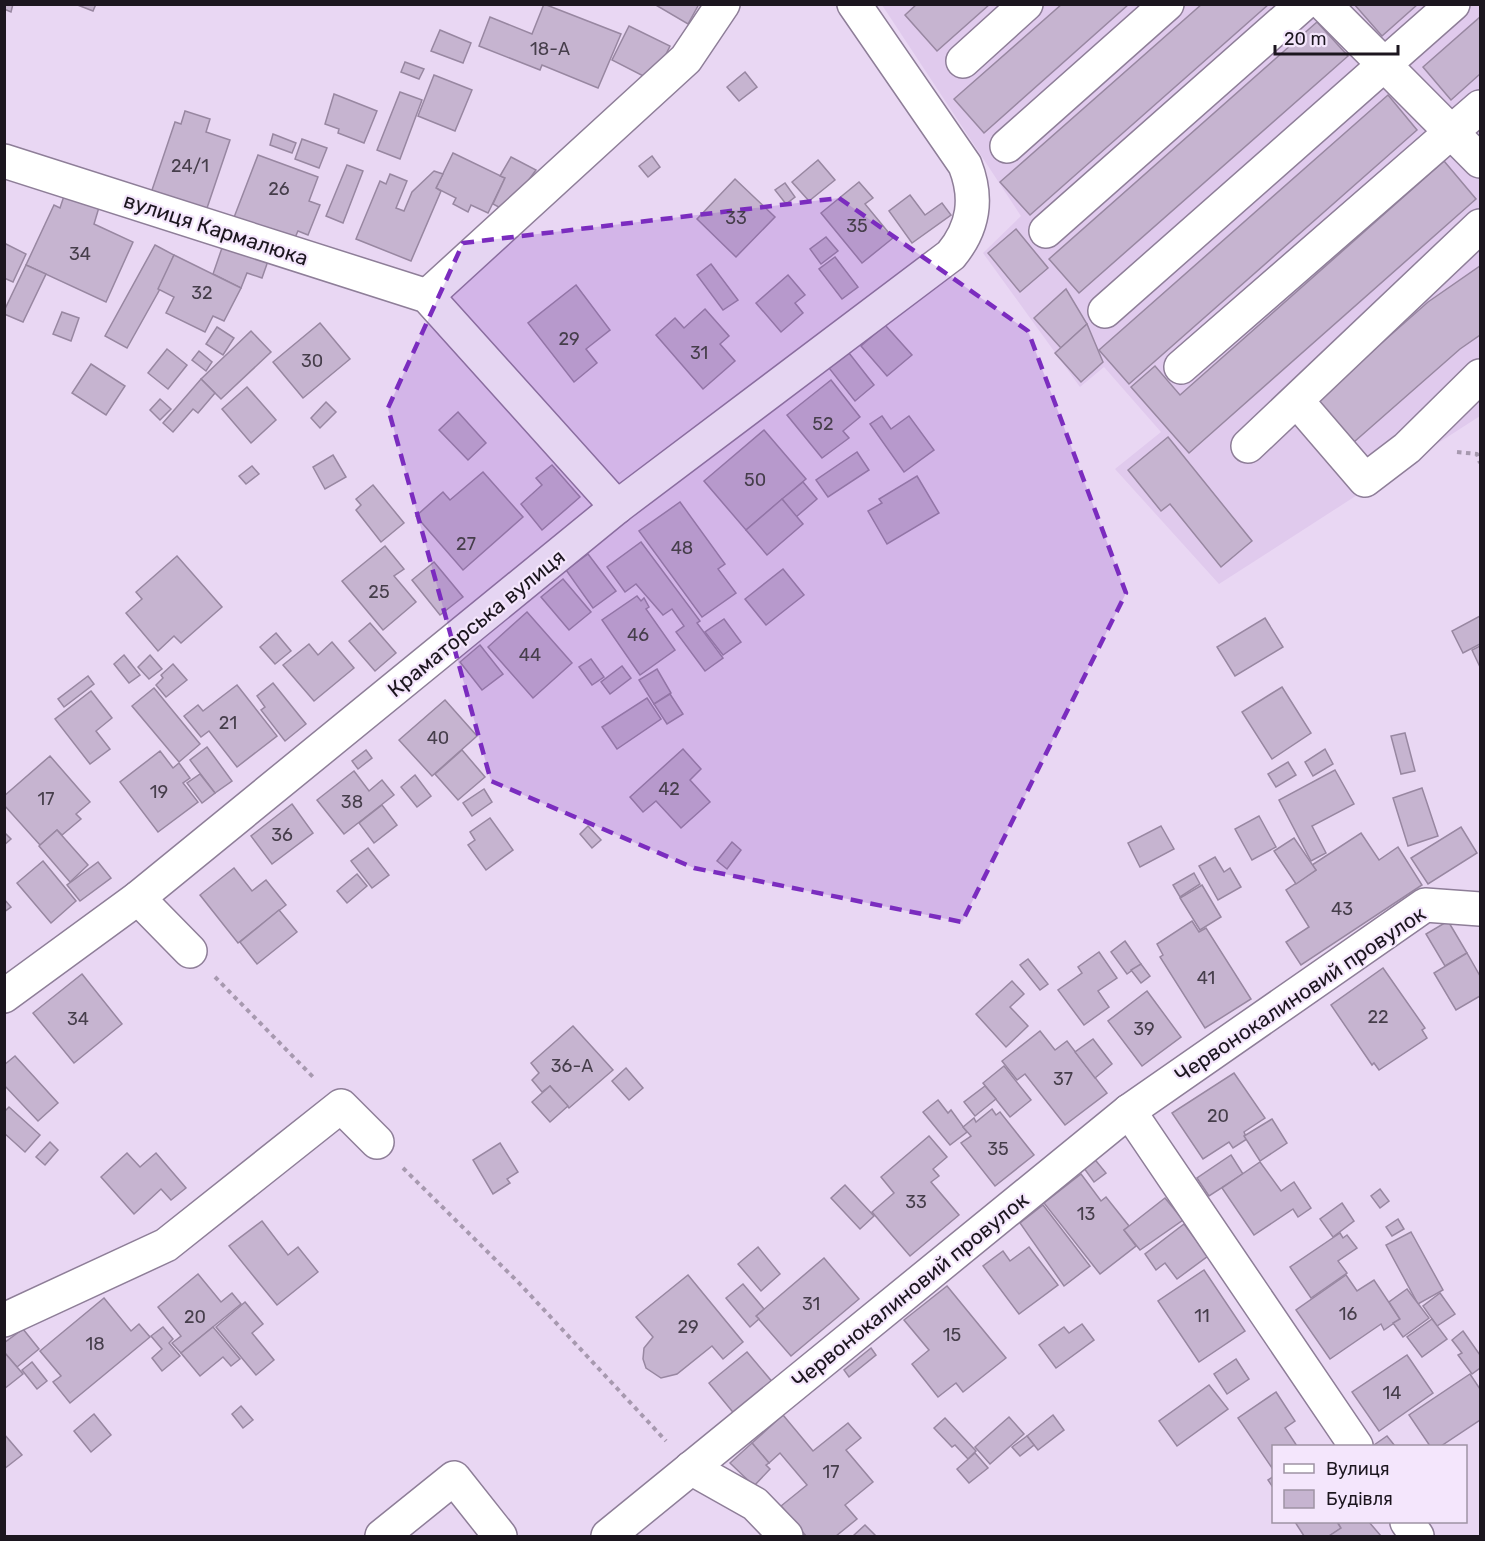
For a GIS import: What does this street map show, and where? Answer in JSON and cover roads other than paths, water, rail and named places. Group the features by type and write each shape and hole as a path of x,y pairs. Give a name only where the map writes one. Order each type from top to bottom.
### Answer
{"street":[{"path":"617,507 427,296 686,59 723,4"},
{"name":"Краматорська вулиця","path":"4,996 138,898 617,507 951,255 961,243 973,213 971,180 965,165 854,4"},
{"path":"963,61 1026,4"},
{"path":"1007,146 1167,4"},
{"path":"1046,231 1303,4"},
{"path":"1324,4 1480,161"},
{"path":"1105,311 1453,4"},
{"path":"1181,367 1480,107"},
{"name":"вулиця Кармалюка","path":"4,161 427,296"},
{"path":"1248,446 1480,226"},
{"path":"1297,401 1365,480 1407,448 1480,376"},
{"path":"138,898 190,951"},
{"name":"Червонокалиновий провулок","path":"608,1536 1129,1111 1425,905 1480,909"},
{"path":"4,1320 166,1245 341,1106 377,1142"},
{"path":"1129,1111 1355,1445"},
{"path":"691,1468 755,1504 786,1536"},
{"path":"382,1536 453,1478 500,1536"},
{"path":"1408,1523 1417,1536"}]}
